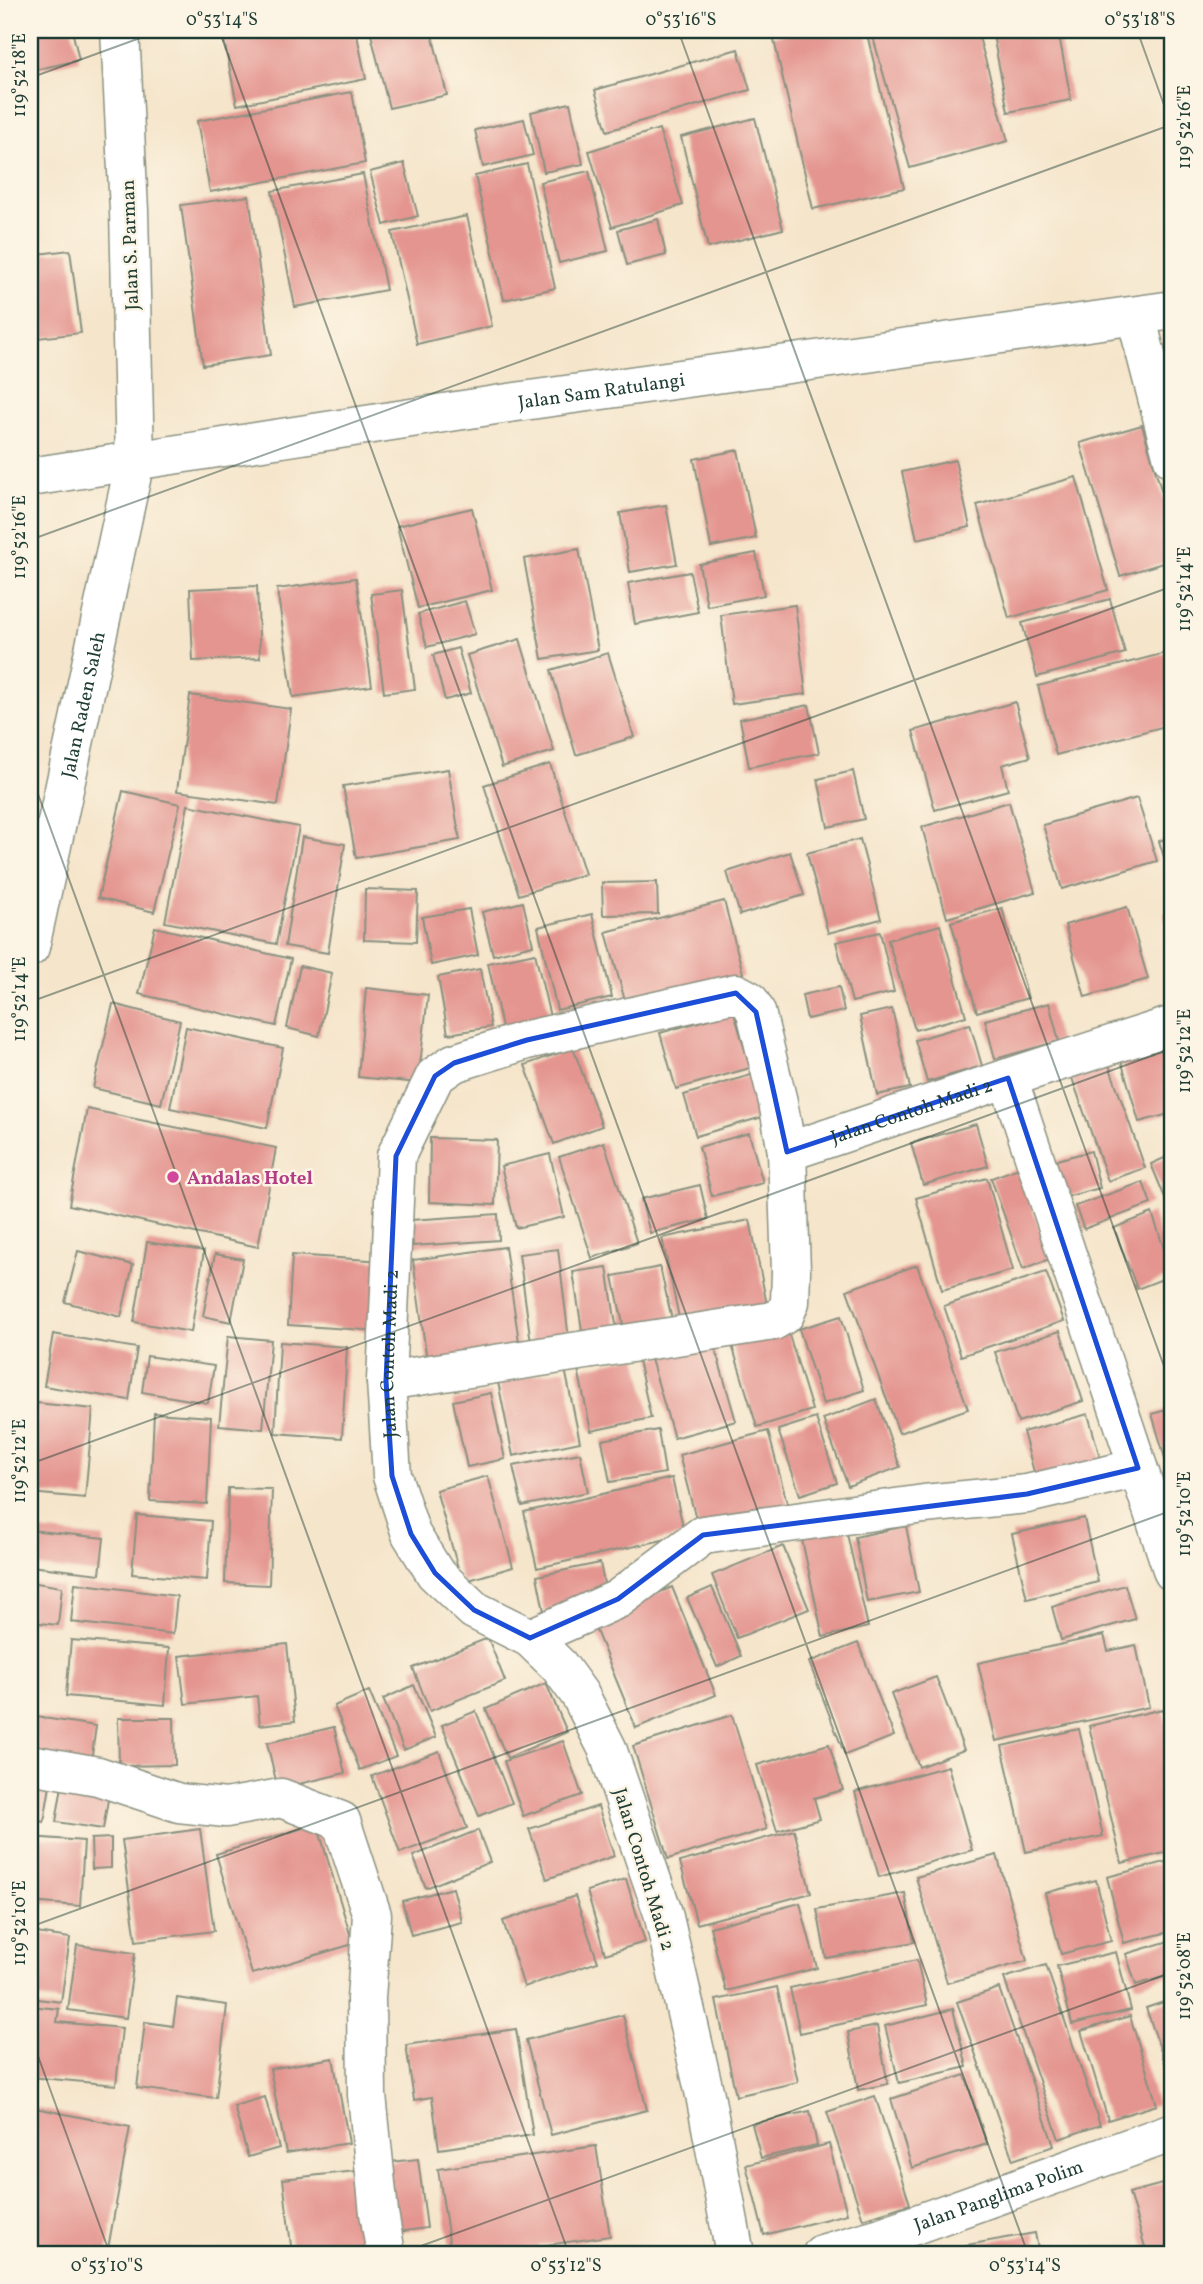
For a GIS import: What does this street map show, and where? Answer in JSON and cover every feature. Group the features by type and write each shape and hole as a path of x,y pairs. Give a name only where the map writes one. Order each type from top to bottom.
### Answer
{"main road":[{"name":"Jalan S. Parman","path":"120,30 129,211 135,460"},
{"name":"Jalan Sam Ratulangi","path":"30,477 502,404 1173,310"},
{"path":"1136,316 1173,458"},
{"name":"Jalan Raden Saleh","path":"30,947 135,460"},
{"name":"Jalan Contoh Madi 2","path":"735,2254 705,2095 663,1913 607,1748 580,1695 559,1666 530,1638 474,1609 435,1573 411,1534 392,1476 386,1381 396,1156 435,1076 454,1063 527,1040 736,993 749,1000 756,1012 787,1152 1173,1025"},
{"name":"Jalan Contoh Madi 2","path":"1008,1078 1173,1572"},
{"path":"386,1381 774,1321 785,1314 790,1302 787,1152"},
{"path":"530,1638 618,1599 702,1535 924,1504 1027,1494 1138,1468"},
{"path":"30,1765 98,1776 179,1803 226,1808 281,1798 341,1821 372,1915 366,1997 367,2095 386,2254"},
{"name":"Jalan Panglima Polim","path":"821,2254 881,2237 1173,2132"}],"highlighted area":[{"path":"736,993 756,1012 787,1152 1008,1078 1138,1468 1027,1494 703,1535 618,1599 530,1638 474,1610 435,1573 411,1534 392,1476 386,1381 396,1156 435,1076 454,1063 527,1040"}],"building":[{"path":"30,30 72,30 79,60 30,71"},
{"path":"222,30 356,30 366,79 237,105"},
{"path":"370,30 431,30 447,95 389,108"},
{"path":"800,30 866,30 904,188 813,209 773,36"},
{"path":"871,30 977,30 1008,141 910,168"},
{"path":"992,30 1058,30 1071,100 1008,112"},
{"path":"738,49 750,90 607,131 595,90"},
{"path":"352,92 365,163 210,192 197,121"},
{"path":"570,103 583,164 544,172 531,112"},
{"path":"755,118 783,229 708,248 681,137"},
{"path":"524,119 533,155 483,167 475,130"},
{"path":"659,129 683,205 612,227 589,151"},
{"path":"404,163 418,216 384,225 370,172"},
{"path":"527,164 555,288 504,300 475,176"},
{"path":"589,171 608,251 559,263 540,182"},
{"path":"363,174 386,290 295,307 272,191"},
{"path":"249,196 271,355 203,365 181,205"},
{"path":"467,216 492,326 417,344 392,232"},
{"path":"658,219 666,255 627,265 618,230"},
{"path":"70,250 81,333 30,339 30,255"},
{"path":"1142,425 1173,530 1173,560 1120,576 1080,443"},
{"path":"738,450 756,538 711,547 694,459"},
{"path":"955,460 970,527 917,539 902,472"},
{"path":"1076,477 1108,590 1009,618 977,505"},
{"path":"666,505 677,564 630,572 620,513"},
{"path":"472,508 492,590 418,608 397,526"},
{"path":"579,549 598,650 542,659 524,559"},
{"path":"756,553 764,595 707,606 699,564"},
{"path":"690,572 698,612 635,624 628,583"},
{"path":"356,578 372,686 293,697 277,589"},
{"path":"257,586 260,658 193,661 190,589"},
{"path":"402,590 415,689 384,693 371,594"},
{"path":"1110,599 1125,653 1037,677 1022,623"},
{"path":"465,601 475,634 427,647 418,614"},
{"path":"795,605 806,694 732,704 721,615"},
{"path":"520,639 554,751 502,767 467,655"},
{"path":"458,648 471,693 445,700 433,655"},
{"path":"1173,651 1173,724 1056,755 1038,686"},
{"path":"608,653 634,737 576,755 551,670"},
{"path":"190,695 291,709 278,805 177,791"},
{"path":"1015,702 1030,757 1002,765 1008,790 935,810 913,731"},
{"path":"809,705 819,753 749,767 740,719"},
{"path":"550,764 585,874 519,895 484,785"},
{"path":"448,769 460,840 356,858 343,786"},
{"path":"853,771 864,819 828,827 818,779"},
{"path":"123,791 180,804 154,912 98,898"},
{"path":"1137,798 1157,861 1062,889 1043,825"},
{"path":"1009,802 1035,892 947,918 922,827"},
{"path":"188,805 299,827 276,944 165,922"},
{"path":"1173,836 1173,886 1159,841"},
{"path":"302,837 345,844 328,953 285,946"},
{"path":"860,839 881,919 828,933 807,853"},
{"path":"790,852 804,895 740,915 727,872"},
{"path":"657,882 658,914 603,915 602,883"},
{"path":"365,889 418,891 416,942 364,940"},
{"path":"724,901 744,977 627,1008 606,932"},
{"path":"523,902 533,945 493,955 482,912"},
{"path":"1127,907 1148,979 1085,997 1065,925"},
{"path":"1002,908 1028,998 977,1012 951,922"},
{"path":"469,909 478,955 431,965 422,917"},
{"path":"1173,912 1173,943 1164,915"},
{"path":"592,914 612,997 557,1010 538,927"},
{"path":"940,925 966,1016 915,1030 888,940"},
{"path":"155,927 291,959 276,1026 139,994"},
{"path":"880,932 894,992 852,1002 836,942"},
{"path":"535,953 550,1017 502,1028 488,963"},
{"path":"300,966 332,973 319,1036 287,1028"},
{"path":"480,969 491,1027 448,1034 438,977"},
{"path":"839,987 844,1011 807,1019 802,995"},
{"path":"366,988 428,995 418,1083 358,1077"},
{"path":"1049,1003 1059,1041 995,1059 985,1020"},
{"path":"113,1004 180,1021 161,1104 93,1088"},
{"path":"892,1009 910,1088 877,1095 860,1016"},
{"path":"734,1012 750,1068 676,1089 660,1033"},
{"path":"970,1024 982,1066 927,1082 915,1040"},
{"path":"186,1027 283,1048 267,1128 170,1108"},
{"path":"1173,1041 1173,1067 1172,1067 1166,1043"},
{"path":"573,1048 602,1126 554,1144 525,1065"},
{"path":"1161,1049 1173,1092 1173,1113 1139,1122 1121,1060"},
{"path":"1108,1062 1145,1168 1108,1181 1071,1075"},
{"path":"754,1074 766,1116 696,1136 684,1095"},
{"name":"Andalas Hotel","path":"87,1109 276,1148 258,1247 69,1205"},
{"path":"976,1124 988,1166 923,1185 911,1143"},
{"path":"749,1133 763,1183 712,1196 699,1147"},
{"path":"430,1138 497,1140 495,1205 429,1202"},
{"path":"604,1142 637,1243 592,1258 559,1157"},
{"path":"1091,1151 1100,1188 1062,1198 1053,1161"},
{"path":"550,1154 564,1217 516,1228 501,1166"},
{"path":"1173,1154 1173,1217 1151,1164"},
{"path":"1019,1168 1050,1259 1023,1269 991,1178"},
{"path":"987,1178 1013,1270 942,1290 916,1198"},
{"path":"1143,1182 1151,1204 1084,1229 1075,1206"},
{"path":"700,1185 708,1219 650,1233 641,1199"},
{"path":"1152,1213 1173,1275 1137,1289 1114,1228"},
{"path":"498,1214 499,1240 413,1246 411,1220"},
{"path":"750,1220 768,1310 681,1327 662,1238"},
{"path":"147,1242 204,1251 191,1332 134,1322"},
{"path":"505,1247 521,1355 428,1368 413,1260"},
{"path":"558,1249 569,1339 531,1343 519,1254"},
{"path":"78,1251 133,1265 121,1317 65,1302"},
{"path":"215,1254 243,1259 231,1322 203,1316"},
{"path":"292,1255 384,1261 380,1331 288,1325"},
{"path":"917,1265 968,1409 899,1433 847,1290"},
{"path":"607,1267 618,1338 584,1343 573,1272"},
{"path":"660,1267 673,1324 625,1334 613,1276"},
{"path":"1046,1272 1064,1321 961,1356 944,1306"},
{"path":"1173,1288 1173,1328 1172,1328 1165,1290"},
{"path":"841,1316 864,1390 823,1404 799,1329"},
{"path":"787,1328 812,1410 757,1427 732,1345"},
{"path":"1060,1331 1083,1401 1018,1422 995,1352"},
{"path":"53,1334 137,1348 129,1400 44,1386"},
{"path":"228,1336 271,1340 263,1429 219,1425"},
{"path":"713,1341 736,1421 674,1438 651,1359"},
{"path":"280,1342 347,1347 342,1438 275,1433"},
{"path":"147,1356 214,1366 208,1403 142,1392"},
{"path":"637,1356 651,1418 591,1431 578,1369"},
{"path":"565,1369 580,1442 513,1456 498,1382"},
{"path":"491,1393 505,1459 467,1467 453,1401"},
{"path":"876,1399 900,1467 848,1486 823,1419"},
{"path":"37,1403 93,1409 85,1498 30,1493"},
{"path":"1173,1408 1173,1485 1152,1414"},
{"path":"154,1413 211,1417 207,1504 150,1501"},
{"path":"1088,1414 1104,1472 1039,1490 1023,1432"},
{"path":"816,1418 837,1483 800,1495 778,1430"},
{"path":"658,1430 665,1473 610,1482 602,1440"},
{"path":"768,1431 789,1510 700,1534 679,1455"},
{"path":"580,1453 588,1492 522,1506 513,1466"},
{"path":"488,1476 513,1567 462,1582 436,1490"},
{"path":"672,1478 685,1535 537,1568 524,1512"},
{"path":"228,1488 272,1489 269,1585 225,1583"},
{"path":"137,1515 211,1521 207,1580 132,1574"},
{"path":"843,1516 868,1627 823,1637 799,1526"},
{"path":"1084,1518 1098,1582 1027,1599 1012,1534"},
{"path":"906,1526 919,1592 867,1602 855,1537"},
{"path":"30,1530 104,1538 100,1574 30,1566"},
{"path":"783,1546 809,1609 737,1638 712,1575"},
{"path":"600,1563 607,1599 544,1611 537,1576"},
{"path":"30,1582 62,1587 58,1625 30,1622"},
{"path":"75,1583 177,1596 173,1634 71,1622"},
{"path":"1125,1585 1135,1619 1061,1640 1052,1607"},
{"path":"672,1587 716,1695 636,1728 592,1621"},
{"path":"712,1587 741,1656 717,1667 687,1598"},
{"path":"1104,1635 1108,1651 1136,1645 1149,1707 996,1741 978,1663"},
{"path":"488,1638 505,1681 430,1711 413,1668"},
{"path":"71,1640 169,1648 165,1705 66,1696"},
{"path":"858,1643 894,1736 845,1755 809,1662"},
{"path":"287,1644 295,1721 260,1725 257,1696 185,1704 179,1656"},
{"path":"936,1677 964,1750 919,1767 891,1694"},
{"path":"546,1683 567,1732 507,1758 486,1709"},
{"path":"414,1685 436,1737 404,1750 383,1699"},
{"path":"369,1691 396,1756 360,1770 334,1706"},
{"path":"1163,1709 1173,1751 1173,1851 1122,1863 1089,1726"},
{"path":"476,1711 512,1803 479,1816 442,1725"},
{"path":"732,1715 767,1829 668,1859 633,1746"},
{"path":"30,1716 96,1726 90,1769 30,1761"},
{"path":"118,1718 174,1718 175,1765 119,1766"},
{"path":"334,1727 345,1773 278,1789 267,1743"},
{"path":"1079,1729 1103,1836 1026,1852 1002,1746"},
{"path":"563,1741 582,1795 523,1816 504,1761"},
{"path":"829,1744 843,1790 814,1798 820,1819 777,1831 757,1765"},
{"path":"439,1751 467,1828 400,1853 372,1776"},
{"path":"948,1766 972,1850 879,1877 855,1792"},
{"path":"30,1777 51,1780 44,1822 30,1819"},
{"path":"62,1786 109,1794 103,1829 56,1822"},
{"path":"598,1806 614,1856 547,1879 529,1829"},
{"path":"317,1824 353,1944 252,1974 216,1854"},
{"path":"200,1829 214,1931 136,1941 122,1840"},
{"path":"478,1830 490,1862 426,1888 413,1856"},
{"path":"794,1830 811,1893 697,1924 680,1862"},
{"path":"30,1837 84,1841 80,1906 30,1902"},
{"path":"111,1838 111,1868 92,1869 91,1839"},
{"path":"997,1855 1027,1961 947,1983 916,1877"},
{"path":"1173,1860 1173,1931 1124,1943 1107,1877"},
{"path":"626,1879 645,1942 605,1954 587,1891"},
{"path":"1096,1880 1111,1941 1061,1954 1045,1893"},
{"path":"453,1888 462,1922 411,1935 402,1901"},
{"path":"905,1893 914,1942 826,1958 817,1909"},
{"path":"575,1896 598,1962 524,1987 503,1921"},
{"path":"800,1903 817,1968 726,1991 710,1927"},
{"path":"30,1932 70,1938 61,2002 30,1998"},
{"path":"1172,1940 1173,1974 1136,1985 1126,1954"},
{"path":"77,1945 135,1953 126,2018 68,2010"},
{"path":"1116,1952 1131,2010 1072,2024 1057,1966"},
{"path":"917,1960 927,2005 800,2033 790,1988"},
{"path":"1046,1965 1100,2125 1059,2139 1004,1978"},
{"path":"777,1987 798,2082 736,2096 716,2000"},
{"path":"999,1988 1054,2146 1013,2160 957,2002"},
{"path":"177,1998 227,2005 216,2098 137,2088 145,2022 173,2026"},
{"path":"1173,1999 1173,2086 1146,2008"},
{"path":"30,2006 59,2009 57,2022 122,2028 116,2085 30,2077"},
{"path":"953,2009 967,2067 899,2083 885,2026"},
{"path":"623,2015 647,2110 551,2135 526,2040"},
{"path":"1130,2016 1157,2105 1108,2120 1081,2031"},
{"path":"877,2026 888,2084 858,2090 848,2032"},
{"path":"516,2029 533,2135 439,2149 432,2097 414,2100 406,2045"},
{"path":"333,2058 349,2143 286,2153 270,2069"},
{"path":"965,2075 987,2144 912,2168 891,2099"},
{"path":"875,2096 910,2204 863,2219 827,2112"},
{"path":"265,2097 279,2148 248,2157 234,2106"},
{"path":"30,2107 130,2127 107,2254 30,2254"},
{"path":"810,2111 817,2145 761,2158 752,2124"},
{"path":"829,2144 847,2214 764,2235 746,2165"},
{"path":"596,2146 610,2236 485,2254 451,2254 438,2169"},
{"path":"418,2159 427,2228 390,2233 381,2163"},
{"path":"365,2170 375,2254 292,2254 283,2179"},
{"path":"1173,2181 1173,2254 1147,2254 1129,2193"},
{"path":"1035,2233 1039,2254 945,2254 944,2249"}],"place":[{"name":"Andalas Hotel","path":"173,1177"}]}
